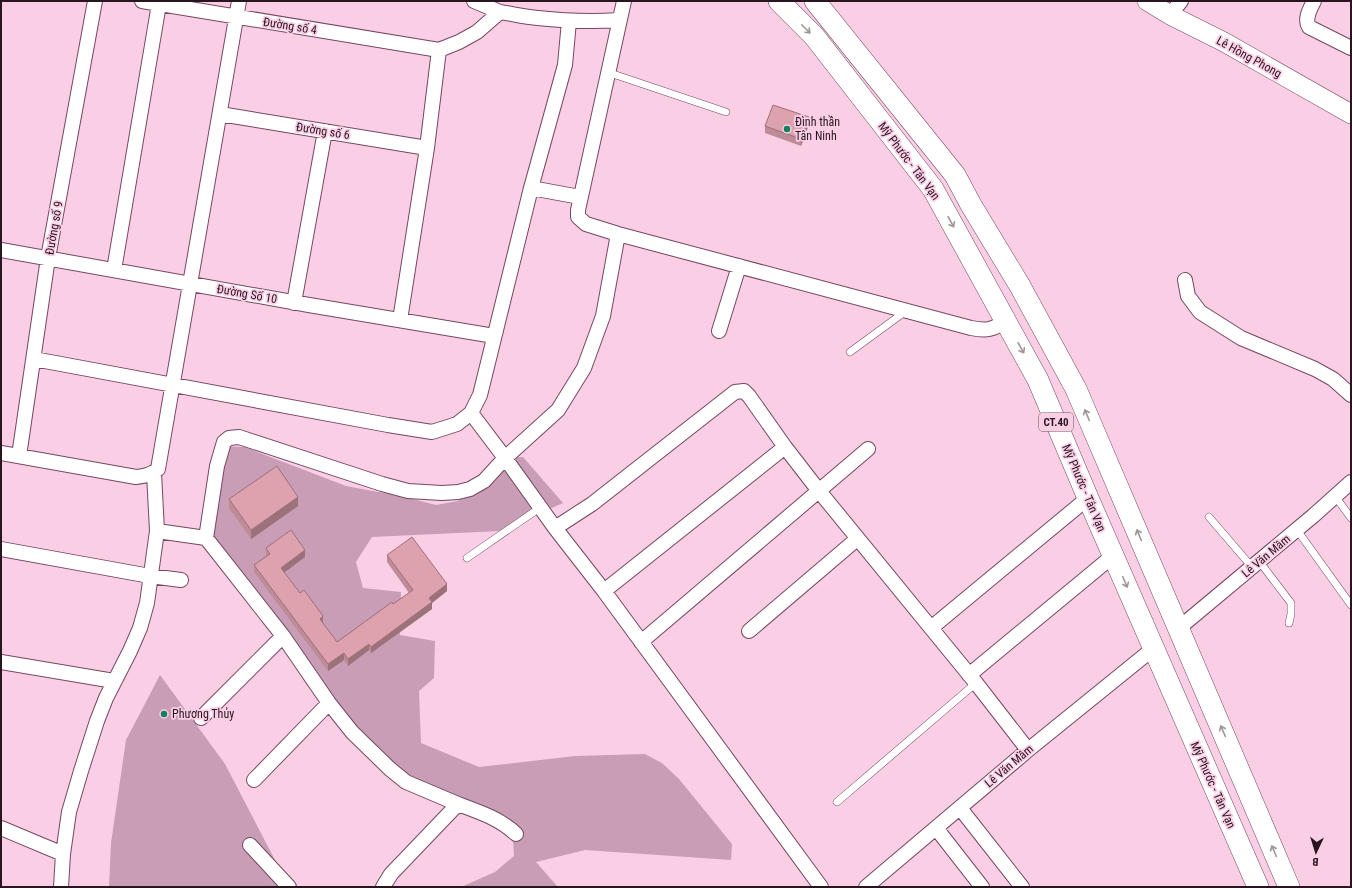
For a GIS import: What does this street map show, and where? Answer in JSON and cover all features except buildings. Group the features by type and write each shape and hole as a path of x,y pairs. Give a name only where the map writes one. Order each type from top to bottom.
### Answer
{"main road":[{"name":"Mỹ Phước - Tân Vạn","path":"779,1 814,36 933,189 1038,380 1258,887"},
{"name":"Lê Hồng Phong","path":"1147,1 1176,8 1224,42 1351,114"},
{"name":"CT.40","path":"816,2 955,175 971,205 1020,286 1076,389 1289,887"}],"street":[{"name":"Đường số 9","path":"19,456 48,258 95,1"},
{"name":"Đường số 4","path":"142,1 439,50"},
{"path":"1,453 136,477 154,473 158,469 239,1"},
{"path":"474,1 500,12 536,18 591,22 619,20"},
{"path":"624,1 580,197 578,217 586,224 618,234 971,328 984,330 994,329 1006,321"},
{"path":"1314,1 1307,18 1307,23 1310,27 1351,48"},
{"path":"114,270 159,4"},
{"path":"400,320 427,148 439,50 459,42 477,32 500,12"},
{"path":"34,359 432,432 457,424 471,413 481,389 530,188 565,65 569,21"},
{"name":"Đường số 6","path":"220,114 427,148"},
{"path":"294,303 325,131"},
{"path":"530,188 580,197"},
{"path":"206,538 217,466 224,442 229,438 239,437 382,484 408,491 442,493 458,492 470,489 484,481 506,458 558,410 584,368 603,316 618,234"},
{"name":"Đường Số 10","path":"1,250 294,303 494,336"},
{"path":"719,331 739,266"},
{"path":"1185,280 1188,296 1200,312 1241,338 1315,369 1333,379 1351,395"},
{"path":"555,528 592,504 735,392 744,391 819,491 973,679 1028,750"},
{"path":"471,413 506,458 555,528 604,591 821,887"},
{"path":"604,591 785,447"},
{"path":"641,642 868,449"},
{"path":"61,887 63,854 69,812 81,771 97,721 114,681 140,628 147,603 157,531 154,473"},
{"name":"Lê Văn Mầm","path":"1179,628 1297,530 1351,482"},
{"path":"931,628 1088,498"},
{"path":"157,531 206,538 283,636 329,704 352,732 390,769 406,782 486,814 507,826 516,834"},
{"path":"749,631 857,539"},
{"path":"1,549 150,576 181,580"},
{"path":"973,679 1114,555"},
{"path":"201,718 283,636"},
{"name":"Lê Văn Mầm","path":"866,887 1028,750 1154,648"},
{"path":"1,662 114,681"},
{"path":"254,780 329,704"},
{"path":"383,887 391,874 458,804"},
{"path":"960,808 1022,887"},
{"path":"1,828 63,854"},
{"path":"936,828 982,887"},
{"path":"250,845 289,887"}],"lane":[{"path":"607,72 726,112"},
{"path":"850,352 906,311"},
{"path":"1335,496 1351,518"},
{"path":"467,558 541,507"},
{"path":"1209,517 1256,564 1291,603 1289,623"},
{"path":"1297,530 1351,605"},
{"path":"837,802 973,679"}],"shaded area":[{"path":"219,446 244,447 346,486 405,497 436,505 458,501 505,458 523,457 563,503 500,531 372,537 356,562 363,588 401,592 400,635 435,641 434,678 419,691 421,743 479,767 575,756 645,754 662,763 679,779 732,844 731,860 585,850 536,862 558,887 461,887 495,872 514,856 512,825 399,779 366,742 206,538"},
{"path":"160,675 225,764 276,862 295,887 109,887 111,843 126,740"}],"place":[{"name":"Đình thần Tân Ninh","path":"787,129"},
{"name":"Phương Thủy","path":"164,714"}]}
